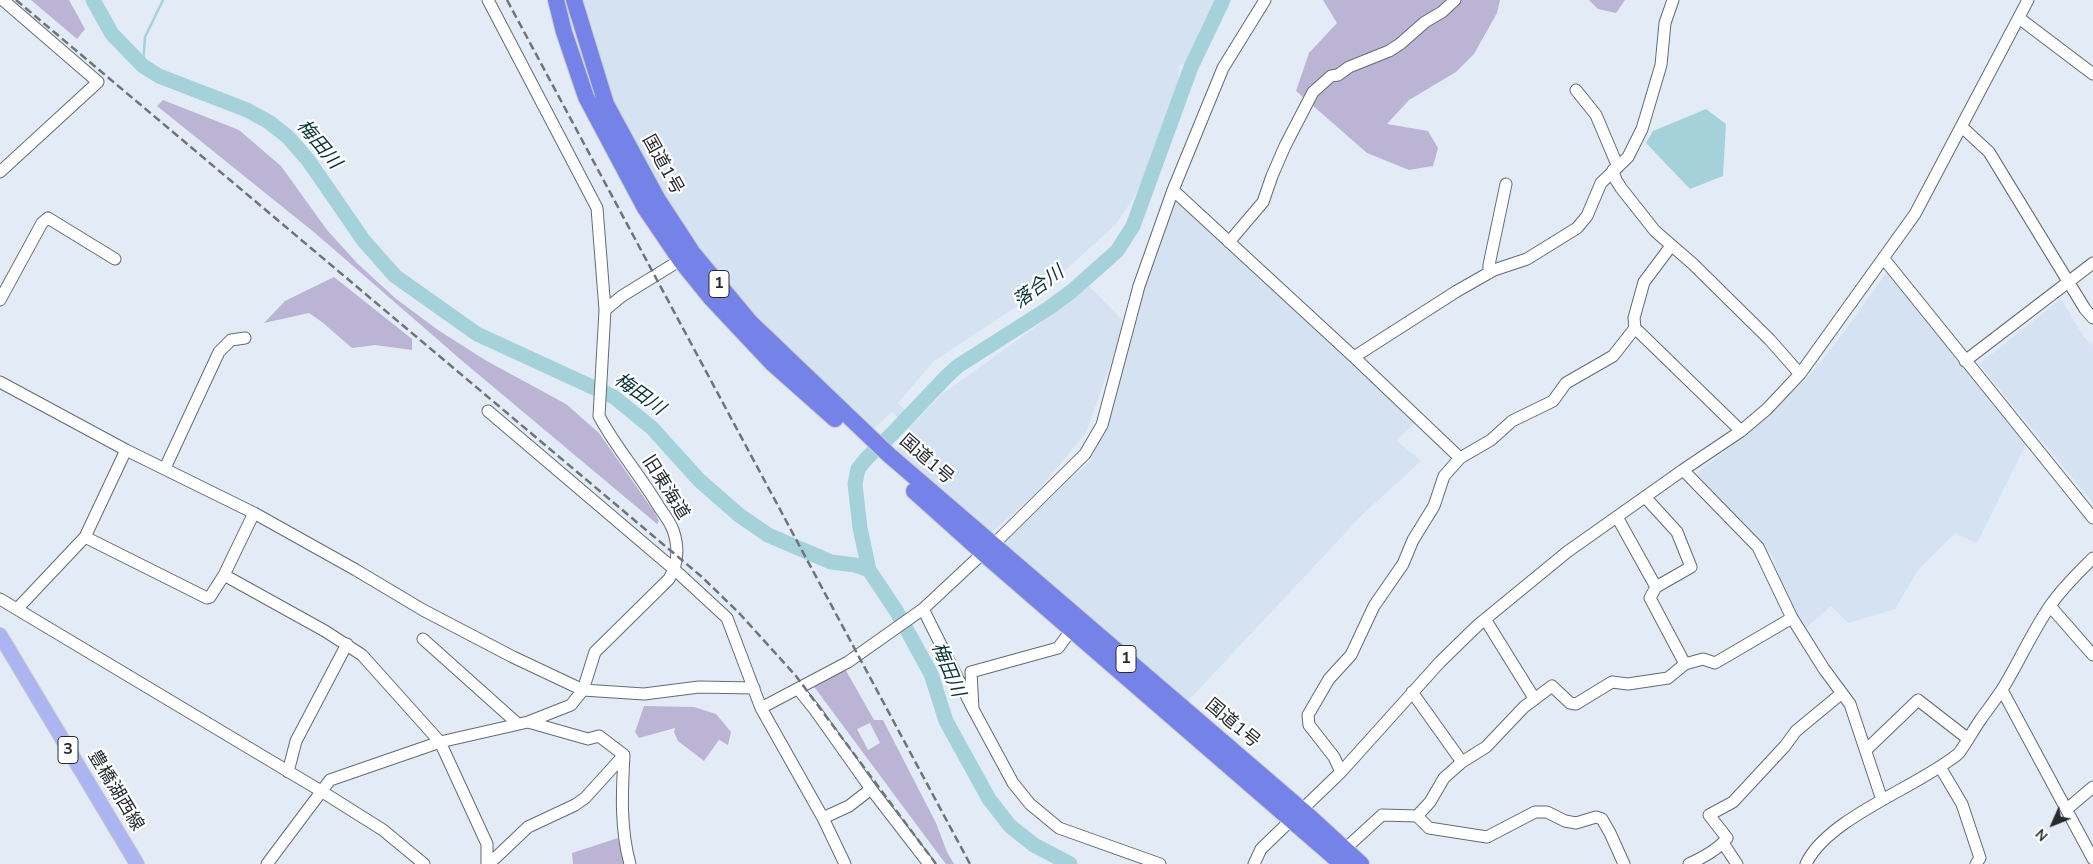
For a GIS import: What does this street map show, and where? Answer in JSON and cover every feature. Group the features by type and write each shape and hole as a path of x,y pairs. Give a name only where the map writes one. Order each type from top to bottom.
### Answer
{"highway":[{"name":"国道1号","path":"556,0 564,32 583,88 598,122 645,208 686,256"},
{"name":"国道1号","path":"574,0 606,104 686,256 710,297 772,363 866,440 988,549 1344,856 1361,864"},
{"name":"国道1号","path":"988,549 1072,629 1297,815"}],"main road":[{"name":"豊橋湖西線","path":"0,635 137,864"}],"street":[{"path":"0,172 98,82 3,0"},
{"name":"旧東海道","path":"488,0 597,208 605,310 599,416 606,430 648,489 672,528 677,549 674,570"},
{"path":"761,708 848,662 921,610 988,549 1086,454 1102,425 1139,286 1173,190 1223,68 1265,0"},
{"path":"1229,242 1264,202 1272,176 1285,146 1313,92 1331,76 1338,75 1363,60 1389,52 1425,22 1442,12 1454,0"},
{"path":"1354,357 1489,273 1528,259 1577,228 1587,216 1602,183 1628,157 1636,142 1661,65 1665,23 1673,0"},
{"path":"1254,864 1261,849 1340,772 1440,662 1485,619 1567,552 1742,431 1767,410 1800,374 1915,214 2028,0"},
{"path":"2019,18 2093,74"},
{"path":"1576,90 1596,115 1616,168 1616,180 1621,188 1655,231 1693,264 1770,340 1800,374"},
{"path":"1962,128 1989,152 2085,309 2093,318"},
{"path":"1489,273 1489,265 1506,184"},
{"path":"1173,190 1460,458"},
{"path":"0,300 42,223 48,218 115,259"},
{"path":"1671,246 1644,282 1634,318 1635,328 1742,431"},
{"path":"605,310 622,296 686,256"},
{"path":"1884,259 2093,518"},
{"path":"1965,361 2068,280 2093,263"},
{"path":"1340,772 1334,757 1310,725 1308,715 1328,679 1351,655 1374,606 1403,564 1413,540 1434,506 1444,476 1460,458 1492,440 1512,421 1552,401 1566,382 1613,356 1635,328"},
{"path":"165,468 219,352 231,340 245,338"},
{"path":"0,382 126,450 254,513 423,610 513,657 584,690 644,694 698,687 754,688"},
{"path":"488,411 674,570 727,618 761,708 823,818 845,864"},
{"path":"17,609 85,537 126,450"},
{"path":"1683,470 1758,547 1792,618 1824,669 1850,704 1882,800"},
{"path":"1645,497 1677,532 1691,567 1656,587 1650,598 1685,664"},
{"path":"85,537 207,598 210,597 224,575 254,513"},
{"path":"1617,517 1656,587"},
{"path":"1806,864 1810,856 1831,833 1882,800 1940,767 1960,752 1967,738 2002,690 2050,606 2093,558"},
{"path":"267,864 330,780 440,742 523,723 571,705 584,690 595,652 669,579 674,570"},
{"path":"224,575 362,655 440,742 487,844 488,864"},
{"path":"0,599 321,791 383,830 424,864"},
{"path":"2050,606 2093,655"},
{"path":"921,610 1013,783 1030,804 1059,828 1160,864"},
{"path":"1417,816 1430,802 1444,778 1462,762 1486,747 1534,698 1552,686 1570,703 1576,704 1612,682 1628,684 1668,678 1685,664 1703,658 1715,663 1792,618"},
{"path":"1485,619 1534,698"},
{"path":"973,709 970,672 1058,648 1072,629"},
{"path":"423,639 523,723 588,739 599,736 624,754"},
{"path":"288,772 296,741 346,644"},
{"path":"798,690 815,710 871,789 929,864"},
{"path":"2002,690 2093,859"},
{"path":"1412,692 1462,762"},
{"path":"1689,864 1702,858 1727,838 1709,815 1733,802 1785,746 1796,731 1842,693"},
{"path":"1866,750 1918,700 1967,738"},
{"path":"488,864 528,827 576,805 585,798 624,754"},
{"path":"624,754 622,814 624,843 630,864"},
{"path":"1940,767 1962,804 1980,858 1976,864"},
{"path":"2067,809 2093,787"},
{"path":"823,818 849,806 871,789"},
{"path":"1344,856 1382,815 1417,816 1429,828 1487,836 1535,812 1548,812 1565,821 1576,823 1596,817 1602,819 1624,864"},
{"path":"1723,843 1737,864"}],"shaded area":[{"path":"31,0 69,0 85,29 77,39"},
{"path":"579,0 1223,0 1188,61 1179,66 1178,89 1140,188 1116,224 1049,285 934,361 898,403 916,421 941,395 1073,300 1089,286 1125,323 1086,433 1035,494 990,534 896,450 910,429 892,412 873,430 774,337 705,256 652,178 611,99"},
{"path":"1323,0 1500,0 1497,13 1474,54 1456,72 1409,100 1387,124 1428,131 1438,148 1433,166 1409,170 1367,153 1296,91 1309,53 1337,23"},
{"path":"1589,0 1625,0 1616,13 1598,9"},
{"path":"163,100 239,130 281,166 327,230 357,263 395,298 438,330 485,360 566,404 599,433 655,513 659,521 657,524 460,359 315,233 157,106"},
{"path":"1706,109 1726,124 1723,176 1690,189 1646,143 1653,131"},
{"path":"1174,197 1415,422 1397,441 1421,461 1363,514 1188,701 1003,542 1088,463 1105,432 1160,233"},
{"path":"1887,272 1894,276 2026,444 1977,543 1955,533 1918,570 1895,609 1848,623 1831,606 1805,629 1789,607 1772,555 1728,514 1697,473 1748,433 1808,377 1834,346"},
{"path":"334,277 412,339 412,350 375,345 352,348 309,313 264,323 285,301"},
{"path":"2061,299 2084,337 2093,346 2093,503 1979,364"},
{"path":"844,667 874,720 883,720 936,823 947,852 954,864 946,864 942,859 812,684","holes":["870,723 880,743 868,750 857,729"]},
{"path":"644,706 694,707 716,714 731,732 728,745 716,738 719,740 704,761 678,741 674,732 675,728 639,738 635,732"},
{"path":"618,838 624,864 573,864 572,853"}],"waterway":[{"name":"梅田川","path":"93,0 112,34 143,66 159,76 247,110 269,122 288,137 308,160 364,241 395,276 477,334 614,397 652,428 699,480 739,515 768,535 831,562 855,565 869,570 897,612 931,674 946,721 989,799 1010,826 1034,845 1070,864"},
{"path":"143,66 145,37 163,0"},
{"name":"落合川","path":"869,570 860,528 855,484 858,469 958,366 1049,308 1072,291 1117,251 1133,226 1191,67 1223,0"}],"railway":[{"path":"16,0 702,577 740,614 796,676 936,864"},
{"path":"507,0 970,864"}]}
